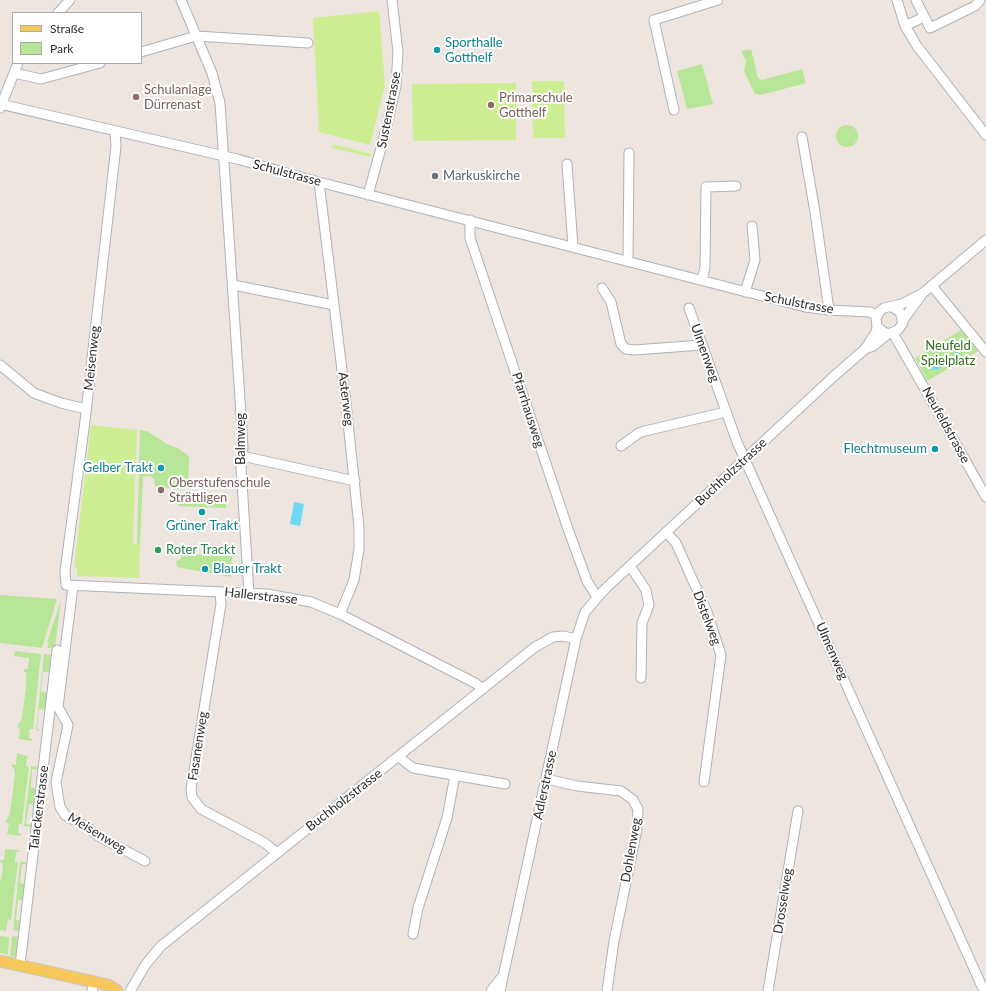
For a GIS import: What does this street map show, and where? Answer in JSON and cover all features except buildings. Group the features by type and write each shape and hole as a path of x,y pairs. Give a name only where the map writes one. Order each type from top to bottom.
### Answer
{"main road":[{"path":"0,961 104,991"},
{"path":"93,987 108,985 117,991"}],"street":[{"path":"59,12 70,0"},
{"name":"Balmweg","path":"180,0 216,85 220,103 240,399 241,467 249,594"},
{"name":"Sustenstrasse","path":"368,195 384,141 396,86 398,52 392,0"},
{"path":"674,110 654,20 718,0"},
{"path":"897,0 905,26 917,46 986,135"},
{"path":"916,0 930,28 975,6 980,0"},
{"path":"905,26 924,17"},
{"path":"142,52 196,36 308,43"},
{"path":"0,105 18,64"},
{"path":"14,73 41,79 96,64"},
{"name":"Schulstrasse","path":"0,105 115,130 223,156 628,262 702,277 746,292 805,307 870,312 877,315"},
{"name":"Meisenweg","path":"115,130 116,146 86,409 65,570 69,586 58,707 68,725 56,782 60,807 65,815 87,827 98,836 145,861"},
{"path":"802,137 815,212 829,310"},
{"path":"628,262 629,152"},
{"path":"568,164 573,247"},
{"name":"Asterweg","path":"319,182 355,481 359,527 359,549 354,580 340,614"},
{"path":"701,182 700,261 702,277"},
{"path":"702,277 706,256 706,187 736,186"},
{"name":"Pfarrhausweg","path":"470,220 470,238 568,529 587,581 597,597"},
{"name":"Schulstrasse","path":"746,292 755,260 752,226"},
{"path":"923,293 903,320 900,328 891,333 882,331 877,326 877,315 884,308 892,307 923,293 986,240"},
{"path":"233,285 334,304"},
{"path":"932,286 986,352"},
{"path":"602,288 611,302 621,344 626,349 634,350 702,345"},
{"path":"892,307 900,312 903,320"},
{"name":"Ulmenweg","path":"688,308 737,442 746,458 984,991"},
{"name":"Buchholzstrasse","path":"597,597 865,349 877,326"},
{"name":"Buchholzstrasse","path":"865,349 873,346 891,333"},
{"name":"Neufeldstrasse","path":"891,333 986,497"},
{"path":"0,366 34,393 61,403 86,409"},
{"path":"621,446 645,430 726,412"},
{"path":"242,456 355,481"},
{"name":"Distelweg","path":"666,532 676,543 707,612 721,655 704,782"},
{"path":"630,566 646,590 649,605 642,623 641,678"},
{"name":"Hallerstrasse","path":"69,586 220,592 278,596 300,600 340,614 475,683 483,689"},
{"name":"Fasanenweg","path":"220,592 221,604 191,789 192,797 201,809 266,842 277,853"},
{"name":"Adlerstrasse","path":"500,991 501,978 576,639 585,612 597,597"},
{"name":"Buchholzstrasse","path":"130,991 146,964 161,946 483,689 546,640 563,636 576,639"},
{"name":"Talackerstrasse","path":"20,966 57,650"},
{"path":"398,757 412,768 505,784"},
{"path":"413,934 418,908 447,818 455,775"},
{"name":"Dohlenweg","path":"546,779 577,786 621,792 633,800 638,809 637,828 614,941 607,991"},
{"name":"Drosselweg","path":"768,991 798,811"},
{"name":"Adlerstrasse","path":"491,991 501,978"}],"green space":[{"path":"379,11 385,85 370,145 319,132 313,18"},
{"path":"751,49 758,78 762,80 802,69 806,83 761,95 755,94 744,71 746,61 741,51"},
{"path":"702,64 713,104 687,109 677,71"},
{"path":"532,81 564,81 565,138 533,138"},
{"path":"516,83 516,140 413,141 412,84"},
{"path":"847,125 855,128 858,136 855,144 847,147 839,144 836,136 839,128"},
{"path":"333,144 372,154 371,157 332,148"},
{"name":"Neufeld Spielplatz","path":"963,329 980,350 927,381 915,358"},
{"path":"91,425 137,430 133,543 140,544 139,578 77,576 77,567 74,567"},
{"path":"140,430 147,431 167,444 179,449 189,456 189,459 188,484 183,490 155,486 154,479 150,476 143,477 140,544 137,544"},
{"path":"178,499 226,501 226,508 178,506"},
{"name":"Blauer Trakt","path":"182,554 232,556 231,577 177,567 176,561 181,559"},
{"path":"0,595 57,599 42,648 0,643"},
{"path":"61,600 55,648 47,648 49,643 47,642"},
{"path":"15,651 41,654 33,729 30,729 29,738 32,739 32,741 19,739 20,728 17,727 22,718 26,686 26,672 24,672 24,669 28,669 29,658 14,656"},
{"path":"44,654 51,655 50,672 43,672 41,691 48,693 46,710 39,709 37,729 44,732 36,730"},
{"path":"17,753 30,757 27,757 26,766 29,767 22,824 19,824 18,833 21,834 20,836 7,834 9,823 5,823 10,813 15,775 12,764 16,765"},
{"path":"31,766 40,767 39,770 32,769 31,787 37,789 35,805 29,804 26,824 32,825 32,827 24,826"},
{"path":"5,849 19,850 19,852 16,852 15,862 18,862 11,920 8,919 6,931 0,930 0,882 3,870 0,860 4,860"},
{"path":"20,862 29,862 29,864 22,864 20,883 26,884 24,900 18,900 16,920 21,921 20,931 13,930"},
{"path":"0,936 9,937 8,955 0,953"},
{"path":"12,936 20,937 18,954 15,957 10,956"}],"water":[{"path":"935,358 939,360 941,364 939,368 935,370 931,368 929,364 931,360"},
{"path":"294,502 304,504 300,526 290,524"}],"waterway":[{"path":"941,364 945,364 954,358 958,351"}],"place":[{"name":"Sporthalle Gotthelf","path":"437,50"},
{"name":"Schulanlage Dürrenast","path":"136,97"},
{"name":"Primarschule Gotthelf","path":"491,105"},
{"name":"Markuskirche","path":"435,176"},
{"name":"Flechtmuseum","path":"935,449"},
{"name":"Gelber Trakt","path":"161,468"},
{"name":"Oberstufenschule Strättligen","path":"161,490"},
{"name":"Grüner Trakt","path":"202,512"},
{"name":"Roter Trackt","path":"158,550"},
{"name":"Blauer Trakt","path":"205,569"}]}
